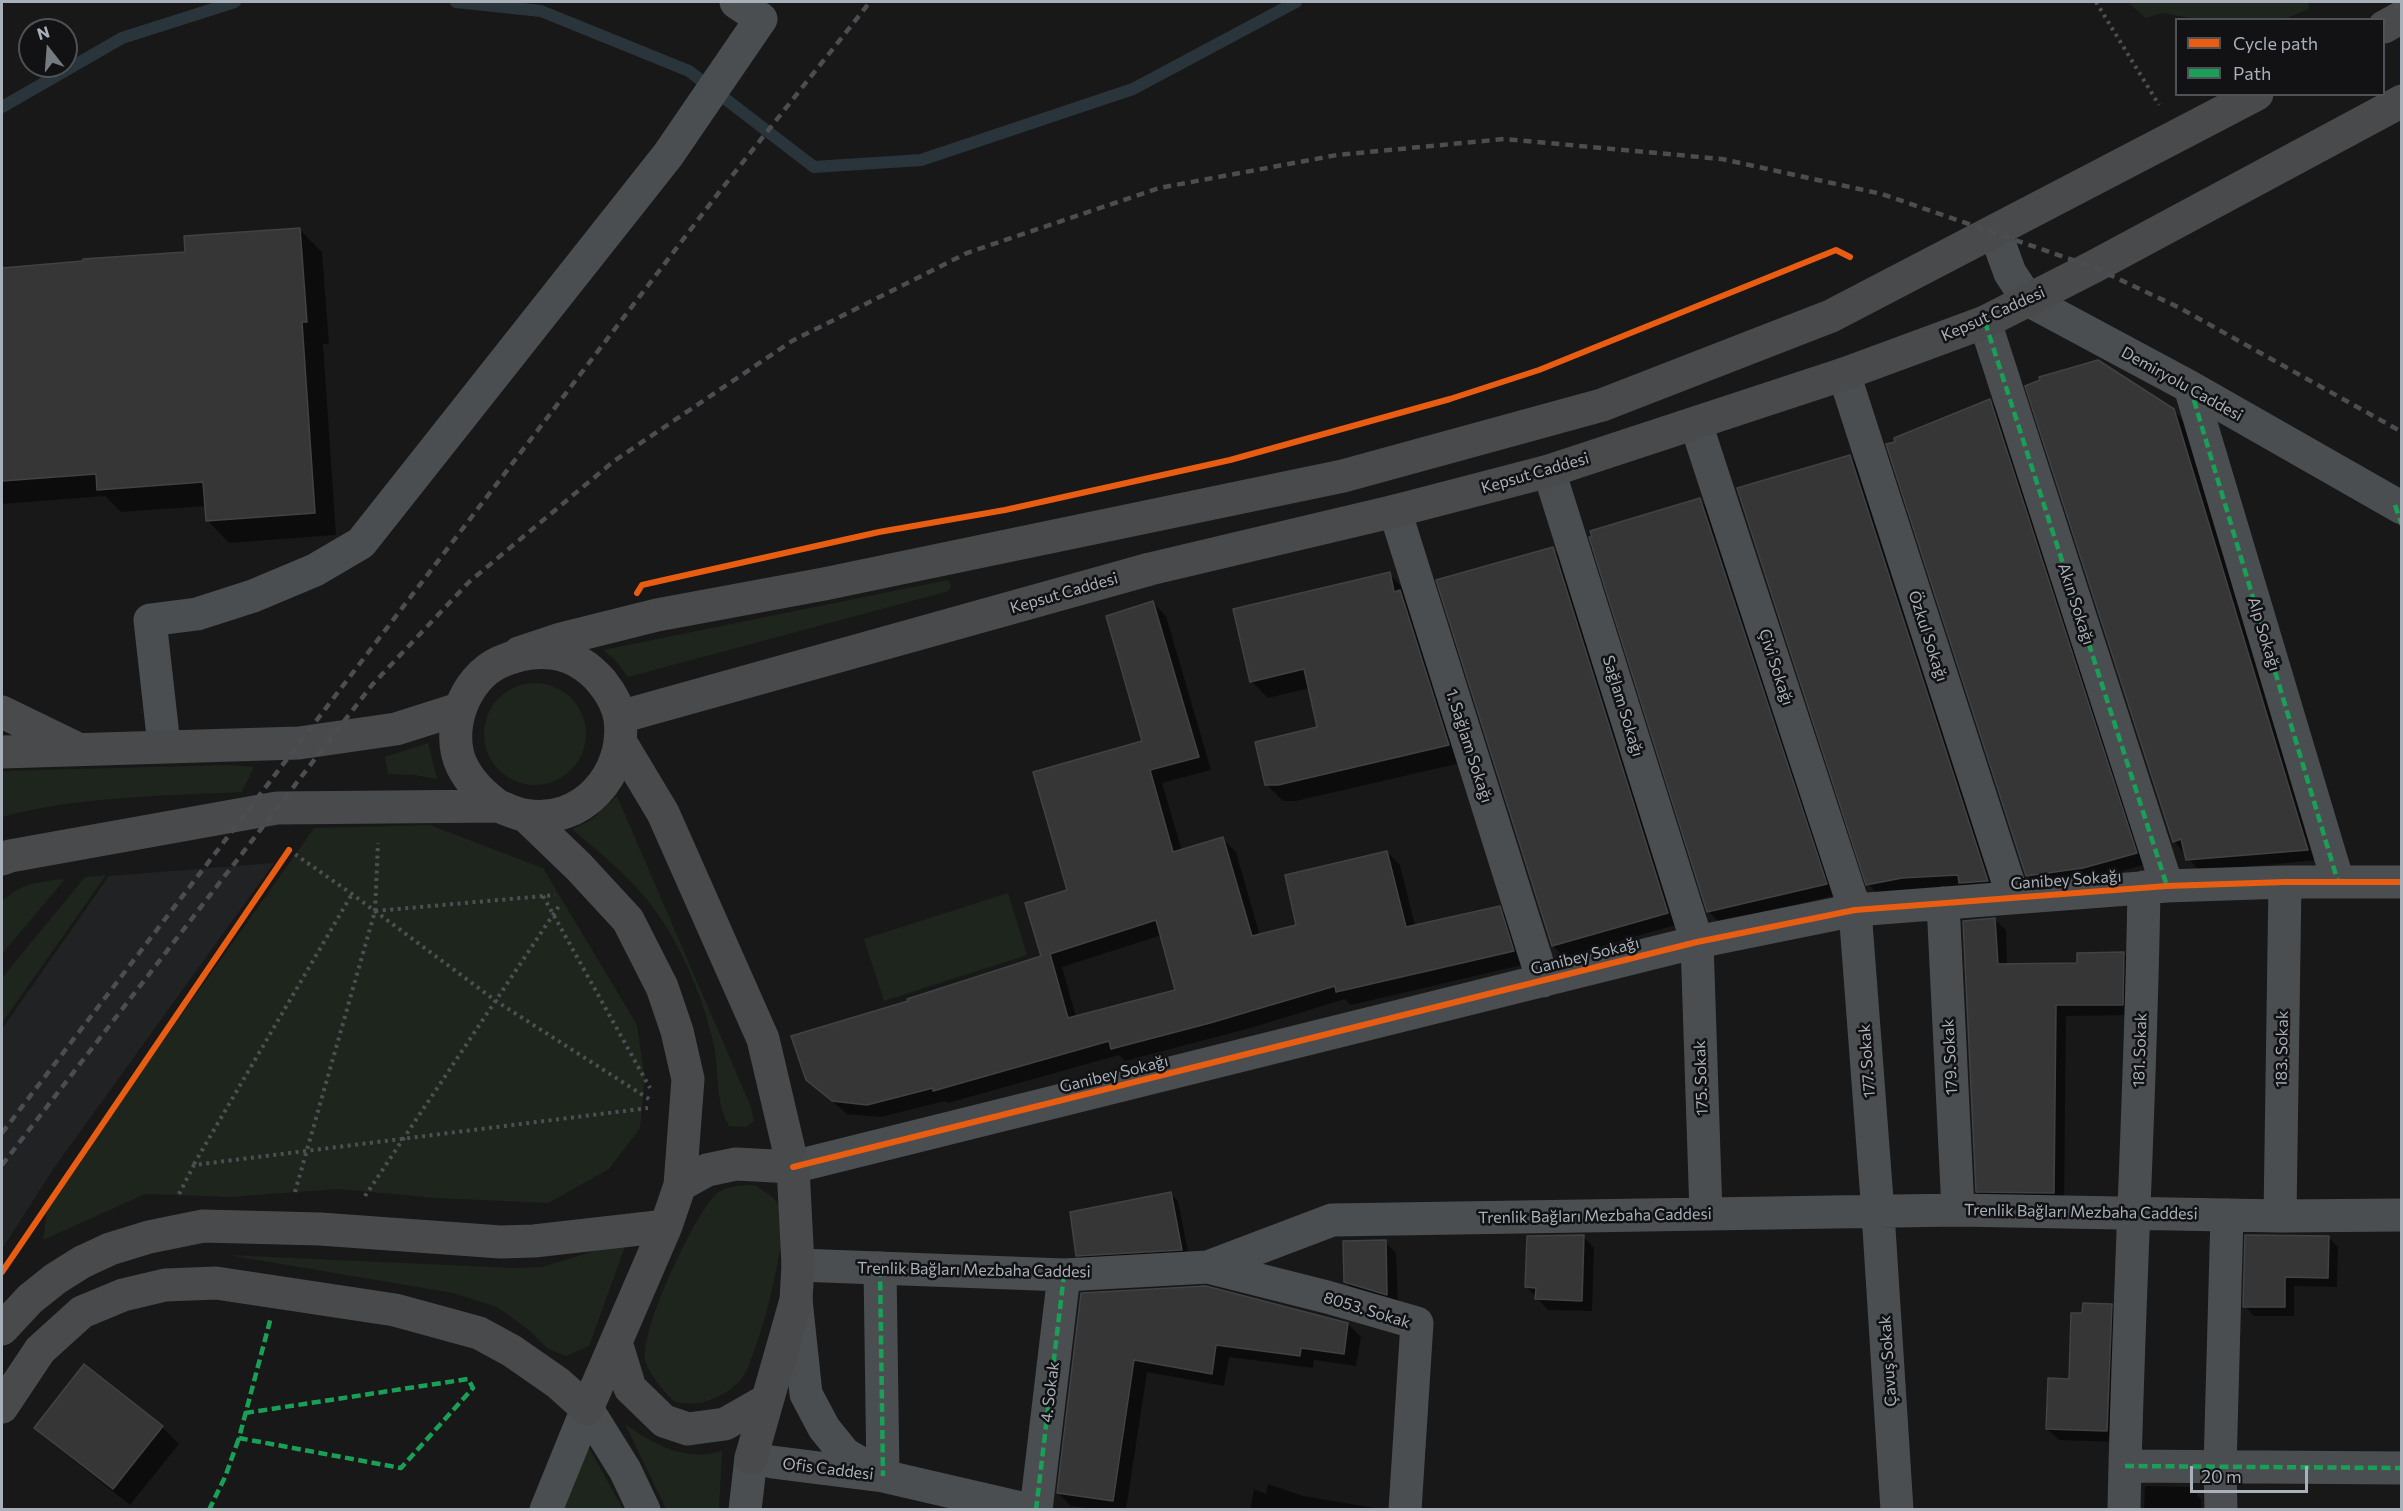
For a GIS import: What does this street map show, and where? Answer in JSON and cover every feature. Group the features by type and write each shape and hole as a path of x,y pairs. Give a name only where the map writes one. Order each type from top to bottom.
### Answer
{"main road":[{"path":"2385,26 2402,17"},
{"path":"2,1407 40,1350 82,1312 123,1295 165,1285 216,1283 395,1310 479,1333 521,1357 558,1383 587,1409 666,1226 680,1185 688,1079 677,1031 662,987 628,920 579,867 512,811 477,789 461,765 456,737 459,710 472,684 493,665 519,653 561,639 657,615 824,584 1343,476 1602,405 1831,316 2253,96"},
{"name":"Kepsut Caddesi","path":"620,730 1150,569 1395,511 1549,471 1844,374 1985,322 2402,101"},
{"path":"519,653 545,652 571,657 593,672 610,692 620,730 663,813 763,1039 793,1167 798,1265 796,1300 767,1400 762,1460"},
{"path":"2,752 299,742 396,729 459,710"},
{"path":"2,712 79,749"},
{"path":"2,859 277,808 512,811 554,815 579,807 599,790 614,768 620,730"},
{"name":"Ganibey Sokağı","path":"680,1185 707,1170 736,1164 793,1167"},
{"path":"2,1329 30,1299 55,1279 82,1262 130,1243 203,1226 320,1229 501,1242 666,1226"},
{"path":"616,1342 630,1388 664,1421 688,1429 725,1424 767,1400"}],"street":[{"path":"164,745 150,620 197,614 253,596 315,570 361,543 688,127 761,19 736,2"},
{"name":"Demiryolu Caddesi","path":"1995,232 2010,273 2028,300 2190,387 2399,513"},
{"name":"Akın Sokağı","path":"1985,322 2156,886"},
{"name":"Özkul Sokağı","path":"1844,374 2013,897"},
{"name":"Alp Sokağı","path":"2190,387 2338,882"},
{"name":"Çivi Sokağı","path":"1696,424 1856,910"},
{"name":"Sağlam Sokağı","path":"1549,471 1696,942"},
{"name":"1. Sağlam Sokağı","path":"1395,511 1543,981"},
{"name":"Ganibey Sokağı","path":"793,1167 1696,942 1856,910 2156,886 2285,882 2402,882"},
{"name":"183. Sokak","path":"2280,1216 2285,882"},
{"name":"181. Sokak","path":"2124,1509 2133,1212 2142,1018 2156,886"},
{"name":"179. Sokak","path":"1943,903 1958,1210"},
{"name":"177. Sokak","path":"1856,910 1878,1213"},
{"name":"175. Sokak","path":"1696,942 1706,1214"},
{"name":"Trenlik Bağları Mezbaha Caddesi","path":"798,1265 1064,1275 1208,1267 1332,1220 1958,1210 2280,1216 2402,1215"},
{"name":"Çavuş Sokak","path":"1878,1213 1897,1509"},
{"path":"2221,1509 2220,1467 2227,1215"},
{"name":"8053. Sokak","path":"1208,1267 1327,1297 1417,1323 1405,1509"},
{"path":"880,1268 883,1476"},
{"name":"4. Sokak","path":"1036,1509 1064,1275"},
{"name":"Ofis Caddesi","path":"796,1300 806,1394 816,1416 845,1454 883,1476"},
{"path":"546,1509 587,1409"},
{"path":"587,1409 625,1470 644,1509"},
{"path":"745,1509 762,1460"},
{"name":"Ofis Caddesi","path":"762,1460 883,1476 1030,1509"},
{"path":"2125,1466 2402,1468"}],"path":[{"path":"2096,2 2178,137"},
{"path":"293,1198 375,911 379,835"},
{"path":"283,860 289,850 496,1001 653,1099 543,896"},
{"path":"177,1197 352,894"},
{"path":"375,911 559,895"},
{"path":"361,1203 562,901"},
{"path":"194,1165 649,1108"}],"shaded area":[{"path":"2127,2 2308,2 2309,9 2286,18 2191,18 2162,13 2146,18"},
{"path":"948,580 951,586 949,591 628,677 616,661 603,650"},
{"path":"535,683 555,687 571,698 582,714 586,734 582,754 571,770 555,781 535,785 515,781 499,770 488,754 484,734 488,714 499,698 515,687"},
{"path":"428,743 437,779 388,774 385,757"},
{"path":"227,765 254,767 242,792 91,801 2,817 2,771"},
{"path":"617,796 751,1107 754,1121 746,1127 729,1126 721,1107 714,1046 705,1013 677,945 650,904 630,880 572,829 591,820"},
{"path":"430,825 543,868 637,1025 645,1079 640,1128 609,1169 548,1203 436,1198 338,1189 230,1197 145,1194 43,1240 48,1203 314,828"},
{"path":"274,863 54,1168 2,1249 2,1029 109,876"},
{"path":"106,875 2,1023 2,978 85,877"},
{"path":"65,879 2,954 2,902 23,887 39,882"},
{"path":"1008,893 1027,955 884,1001 864,939"},
{"path":"755,1185 774,1198 786,1218 759,1338 744,1375 726,1393 701,1402 676,1402 659,1385 646,1363 650,1328 658,1303 682,1249 706,1206 720,1191"},
{"path":"627,1241 589,1346 566,1356 548,1349 530,1331 497,1307 453,1293 228,1255 512,1268 542,1267"},
{"path":"625,1424 671,1450 695,1454 722,1451 719,1509 666,1509"},
{"path":"588,1446 623,1509 563,1510"}],"building":[{"path":"300,228 307,322 302,322 315,513 206,521 203,482 97,490 96,474 2,481 2,268 83,261 83,259 185,252 184,236"},
{"path":"2098,360 2174,409 2308,850 2186,860 2181,839 2173,842 2025,386 2040,380 2039,377"},
{"path":"1990,399 2137,853 2083,868 2026,876 1886,444 1895,442 1894,438"},
{"path":"1850,455 1988,881 1959,883 1958,875 1902,878 1866,885 1737,488"},
{"path":"1700,498 1827,884 1707,912 1589,537 1592,537 1590,531"},
{"path":"1553,547 1668,913 1552,946 1436,580"},
{"path":"1390,572 1394,592 1400,590 1449,745 1278,785 1265,785 1255,742 1317,727 1304,669 1250,682 1233,609"},
{"path":"1153,601 1199,757 1150,770 1173,852 1223,837 1252,936 1296,925 1285,875 1387,851 1406,927 1500,906 1514,951 1336,992 1335,986 1111,1049 1109,1041 933,1091 933,1088 867,1105 832,1101 806,1080 791,1036 908,1001 907,999 1041,956 1025,903 1067,890 1033,772 1142,741 1106,616","holes":["1156,920 1175,990 1068,1018 1050,954"]},
{"path":"1995,918 1998,964 2077,963 2077,953 2124,952 2123,1005 2056,1005 2054,1193 1976,1192 1963,921"},
{"path":"1171,1192 1182,1250 1076,1256 1070,1212"},
{"path":"1584,1235 1582,1301 1535,1299 1536,1288 1525,1287 1527,1236"},
{"path":"2245,1235 2329,1236 2328,1278 2285,1277 2285,1307 2243,1307"},
{"path":"1386,1240 1387,1295 1344,1282 1343,1241"},
{"path":"1206,1286 1348,1323 1344,1354 1301,1348 1300,1356 1216,1345 1212,1374 1134,1360 1113,1501 1057,1493 1081,1293"},
{"path":"2083,1303 2112,1304 2107,1431 2046,1429 2048,1378 2069,1379 2071,1313 2082,1313"},
{"path":"84,1364 163,1426 113,1489 34,1428"}],"waterway":[{"path":"2,107 122,38 235,2"},
{"path":"456,2 541,11 689,71 814,167 921,160 1133,89 1296,2"}],"railway":[{"path":"2,1133 720,191 870,2"},
{"path":"2394,2 2402,13"},
{"path":"2,1165 372,685 469,582 614,461 792,341 967,253 1159,188 1337,155 1504,139 1722,159 1882,194 2093,267 2178,307 2402,432"}],"marked path":[{"path":"1985,322 2167,886"},
{"path":"2190,387 2338,882"},
{"path":"2395,505 2402,525"},
{"path":"880,1268 883,1476"},
{"path":"1036,1510 1064,1275"},
{"path":"245,1413 468,1379 473,1388 401,1468 239,1438 271,1317"},
{"path":"209,1510 225,1477 239,1438"},
{"path":"2125,1466 2402,1468"}],"cycle path":[{"path":"637,593 642,585 664,580 879,532 1005,510 1230,460 1450,399 1539,370 1836,250 1850,257"},
{"path":"2,1272 289,850"},
{"path":"793,1167 1697,942 1855,910 2167,886 2285,882 2402,882"}]}
